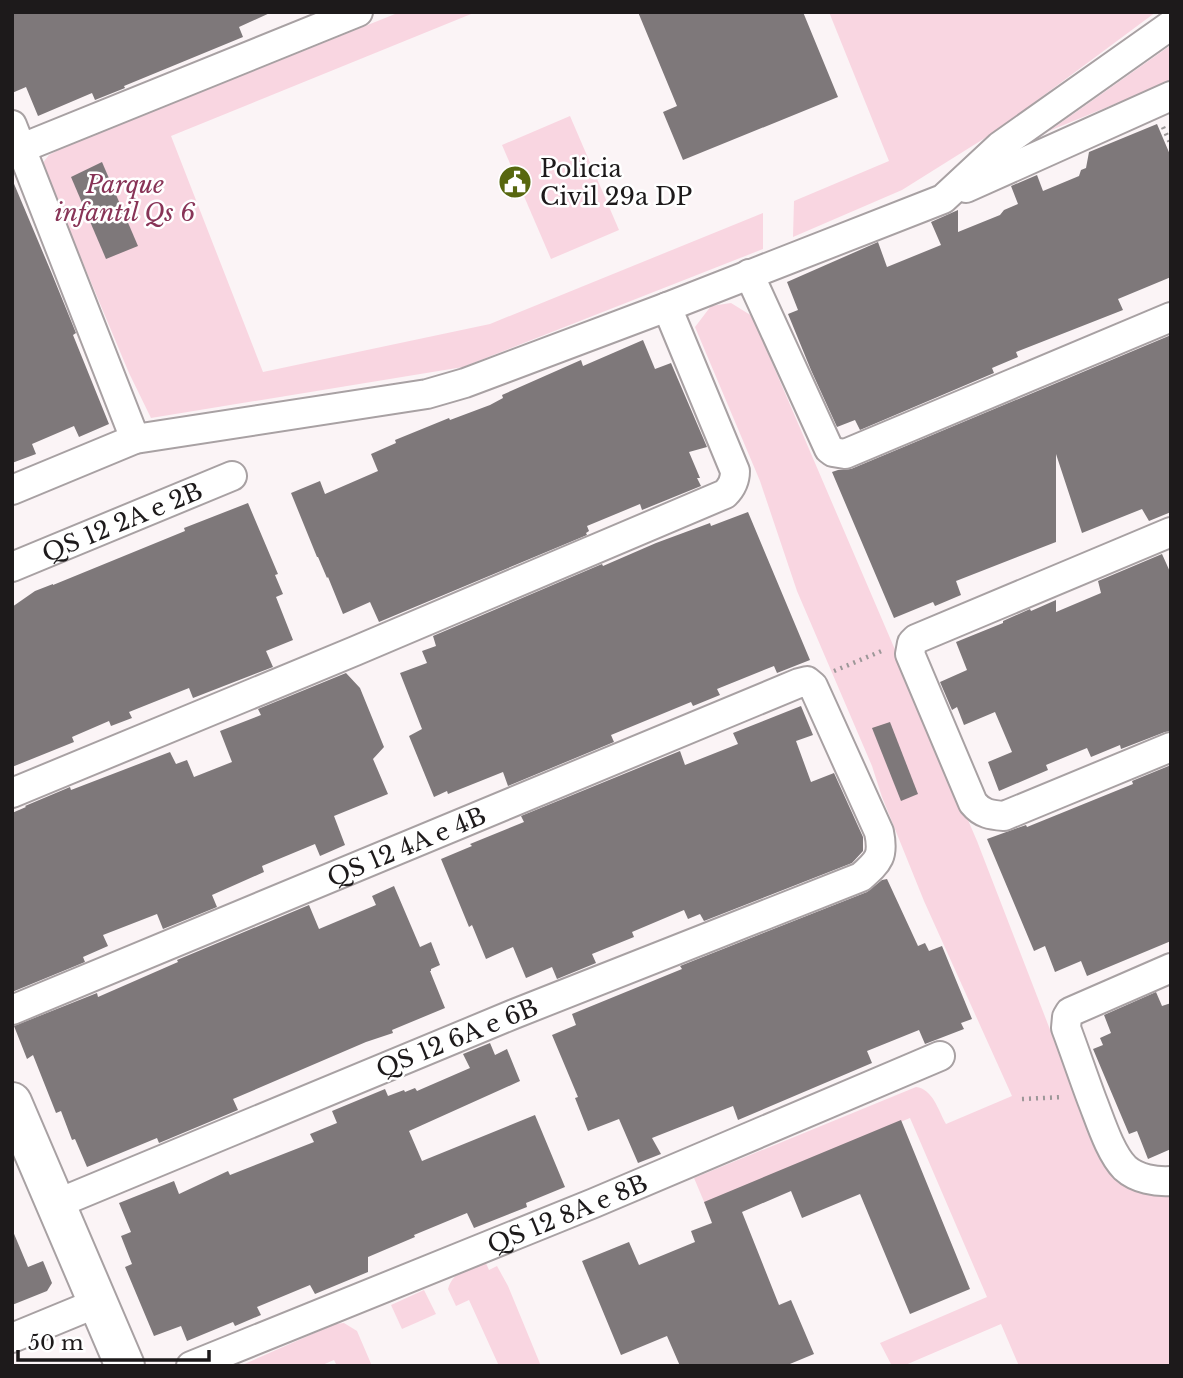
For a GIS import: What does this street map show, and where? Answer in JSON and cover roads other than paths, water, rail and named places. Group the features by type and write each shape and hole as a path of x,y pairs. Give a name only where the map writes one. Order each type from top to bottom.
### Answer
{"street":[{"path":"135,439 17,136 358,12"},
{"path":"943,199 1000,146 1171,25"},
{"path":"12,490 135,439 427,394 465,383 943,199 1171,96"},
{"path":"750,274 829,449 839,454 845,454 1171,317"},
{"path":"12,793 725,494 735,479 735,471 667,307"},
{"name":"QS 12 2A e 2B","path":"12,567 232,476"},
{"path":"1171,532 916,639 912,643 910,654 973,803 986,813 1004,816 1171,747"},
{"name":"QS 12 4A e 4B","path":"12,1010 803,682 813,686 879,832 882,848 877,863 860,877"},
{"name":"QS 12 6A e 6B","path":"56,1204 514,1014 860,877"},
{"path":"1171,968 1070,1013 1065,1023 1106,1136 1123,1166 1143,1178 1171,1181"},
{"name":"QS 12 8A e 8B","path":"191,1366 594,1203 940,1056"},
{"path":"14,1113 125,1366"},
{"path":"12,1338 97,1303"}],"place":[{"name":"Policia Civil 29a DP","path":"515,182"}],"park label":[{"name":"Parque infantil Qs 6","path":"125,198"}]}
